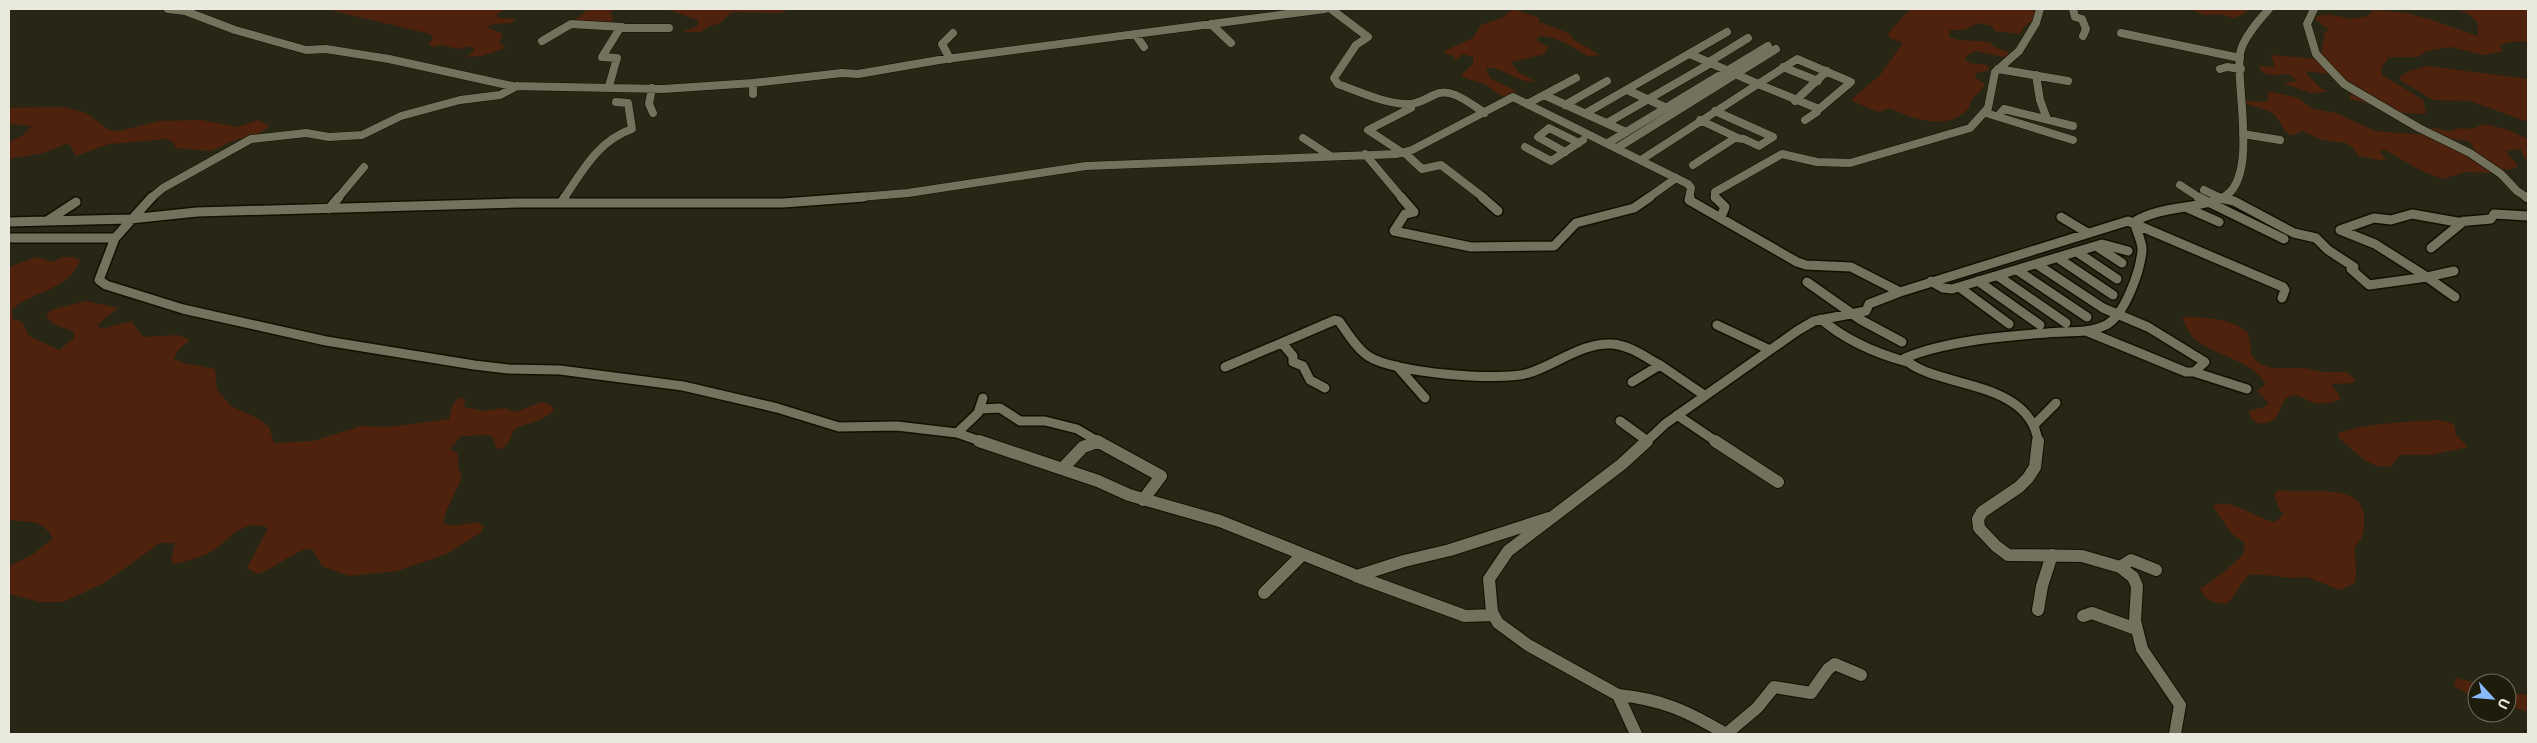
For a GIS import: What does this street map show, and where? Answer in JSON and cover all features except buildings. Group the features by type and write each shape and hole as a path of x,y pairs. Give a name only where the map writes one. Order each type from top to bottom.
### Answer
{"street":[{"path":"168,9 185,11 235,30 306,50 326,49 390,59 517,86 652,88 753,83 834,74 858,74 950,59 1325,9"},
{"path":"1331,9 1368,37 1356,44 1336,72 1334,78 1338,84 1388,101 1404,103 1416,103 1448,91 1485,113"},
{"path":"1721,217 1725,207 1715,198 1715,192 1782,154 1817,162 1850,163 1970,128 1986,113 1993,92 1992,77 1998,69 2019,51 2036,23 2040,9"},
{"path":"2073,9 2075,18 2082,19 2086,29 2083,36"},
{"path":"2134,222 2141,217 2225,198 2233,189 2242,157 2244,134 2240,58 2243,47 2269,9"},
{"path":"2314,9 2307,24 2313,48 2340,81 2419,128 2470,153 2505,176 2517,191 2528,198"},
{"path":"542,41 572,24 622,28 669,28"},
{"path":"1211,24 1231,43"},
{"path":"609,86 617,58 602,57 622,28"},
{"path":"1586,113 1727,32"},
{"path":"2120,33 2240,58"},
{"path":"950,59 942,44 953,34"},
{"path":"1135,34 1144,47"},
{"path":"1607,123 1710,63 1748,38"},
{"path":"1608,143 1729,71 1772,48 1737,74 1617,148"},
{"path":"1641,160 1700,120 1758,84 1784,67 1799,58 1851,82 1821,109 1816,109 1795,102 1758,84 1737,74 1690,54"},
{"path":"1784,67 1818,81"},
{"path":"2220,69 2227,67 2241,69"},
{"path":"1998,69 2068,81"},
{"path":"1795,102 1827,71"},
{"path":"2036,75 2040,100 2047,119"},
{"path":"1527,104 1576,78"},
{"path":"1565,105 1607,81"},
{"path":"753,83 753,94"},
{"path":"517,86 500,95 460,100 404,115 362,136 329,138 306,133 255,138 157,192 130,219 115,238 99,275 101,283 183,309 267,329 474,365 508,369 560,370 683,386 777,408 839,427 897,426 957,433 1062,469 1143,500 1220,521 1355,576 1465,616 1493,615"},
{"path":"652,88 649,104 653,112"},
{"path":"1628,90 1667,108"},
{"path":"1544,95 1626,132"},
{"path":"9,222 130,219 197,212 560,203 762,203 908,193 1086,166 1404,153 1513,97 1688,184 1691,188 1689,200 1797,262 1812,266 1851,267 1900,292"},
{"path":"560,203 599,151 618,133 632,129 628,104 616,102"},
{"path":"1411,108 1368,130 1404,153 1422,169 1442,166 1474,189 1498,211"},
{"path":"1806,120 1817,112 1816,109"},
{"path":"1998,116 2004,109 2073,126"},
{"path":"1700,120 1759,146 1773,137 1715,111"},
{"path":"1986,113 2054,136 2073,140"},
{"path":"1565,152 1538,137 1549,128 1579,143"},
{"path":"2244,134 2280,140"},
{"path":"1525,147 1551,161 1590,135"},
{"path":"1303,138 1329,155"},
{"path":"1693,165 1738,138"},
{"path":"1365,154 1414,212 1405,214 1394,231 1470,247 1530,248 1554,246 1576,223 1634,208 1676,178"},
{"path":"329,209 364,167"},
{"path":"2180,185 2206,202 2284,238"},
{"path":"2204,190 2213,196 2225,198 2294,233 2316,238 2328,250 2354,267 2351,269 2353,273 2369,285 2427,277 2454,270"},
{"path":"47,221 76,202"},
{"path":"2184,207 2219,222"},
{"path":"2456,297 2375,244 2340,230 2374,218 2389,221 2412,214 2464,221 2491,219 2494,214 2528,216"},
{"path":"2061,217 2086,232"},
{"path":"1862,675 1835,664 1830,666 1820,684 1811,693 1774,687 1757,708 1726,734 1670,702 1650,697 1618,695 1528,645 1498,623 1493,615 1489,596 1489,579 1497,564 1508,551 1622,464 1646,440 1704,395 1797,331 1821,319 1866,311 1869,304 1931,281 1988,265 2086,232 2128,221 2284,287 2285,290 2282,298"},
{"path":"2430,248 2457,229 2464,221"},
{"path":"1907,362 1905,358 1908,355 1918,352 2021,335 2086,331 2108,324 2126,304 2142,250 2134,222"},
{"path":"9,238 115,238"},
{"path":"1931,281 1947,290 2038,265 2096,246 2107,244 2128,251"},
{"path":"2096,246 2122,263"},
{"path":"2077,252 2117,279"},
{"path":"2058,258 2113,295"},
{"path":"2038,265 2097,304 2148,327 2200,357 2205,362 2194,372"},
{"path":"2017,270 2087,317"},
{"path":"1998,276 2066,323"},
{"path":"1807,282 1852,314 1886,335 1902,342"},
{"path":"1978,282 2040,325"},
{"path":"1959,287 2009,324"},
{"path":"1821,319 1852,341 1889,357 1907,362 1928,374 2004,397 2019,408 2034,425 2038,435 2038,452 2032,474 2014,492 1981,512 1978,523 1979,528 1999,550 2008,554 2082,556 2120,567 2133,577 2137,586 2136,629 2142,649 2180,705 2174,734"},
{"path":"1225,367 1331,320 1336,320 1368,356 1397,366 1505,378 1523,375 1604,344 1623,347 1660,366 1704,395"},
{"path":"1717,325 1770,350"},
{"path":"2086,331 2186,372 2194,372 2246,390"},
{"path":"1888,332 1918,352"},
{"path":"1282,343 1292,356 1294,363 1302,365 1310,380 1319,383 1325,388"},
{"path":"1397,366 1425,398"},
{"path":"1632,382 1660,366"},
{"path":"957,433 981,410 984,405 983,398"},
{"path":"2034,425 2056,403"},
{"path":"981,410 1000,408 1020,421 1045,421 1078,429 1097,442 1161,476 1143,500"},
{"path":"1677,416 1778,482"},
{"path":"1620,421 1646,440"},
{"path":"1062,469 1082,447 1097,442"},
{"path":"1355,576 1450,550 1550,518"},
{"path":"1264,594 1302,555"},
{"path":"2038,610 2042,586 2052,555"},
{"path":"2120,567 2131,560 2156,570"},
{"path":"2083,616 2092,613 2136,629"},
{"path":"1618,695 1636,734"}],"shaded area":[{"path":"325,9 505,9 497,14 497,16 500,18 516,19 512,23 495,24 486,27 503,34 499,41 505,48 482,56 467,57 475,49 470,46 458,49 441,45 433,47 428,44 433,38 430,34"},
{"path":"588,9 617,9 610,12 613,17 611,22 574,21"},
{"path":"661,9 791,9 780,13 732,12 719,24 709,26 701,32 682,32 697,26 699,20"},
{"path":"1513,9 1539,18 1539,22 1568,33 1574,40 1600,55 1587,56 1558,40 1540,36 1536,40 1548,47 1545,54 1511,62 1519,73 1535,81 1522,80 1492,68 1486,68 1490,78 1516,91 1505,97 1484,84 1461,75 1473,64 1473,57 1463,54 1456,60 1452,55 1445,54 1444,51 1473,38 1481,25 1502,18"},
{"path":"1910,9 2040,9 2040,16 2025,26 2020,34 1995,31 1992,26 1978,23 1964,30 1950,30 1949,37 1959,40 1990,42 1993,46 2010,53 2007,58 1976,51 1966,56 1965,60 1968,62 1983,64 1989,67 1988,71 1976,73 1975,78 1985,84 1972,99 1967,110 1958,117 1939,122 1918,119 1889,108 1880,112 1875,111 1851,100 1880,75 1903,43 1890,38 1888,34"},
{"path":"2191,9 2249,9 2244,14 2234,18 2219,14 2204,15"},
{"path":"2456,9 2528,9 2528,42 2500,45 2503,51 2484,55 2450,47 2426,51 2418,57 2389,57 2381,68 2382,75 2423,100 2426,113 2424,114 2401,113 2402,115 2375,105 2349,99 2352,92 2340,76 2307,71 2307,75 2327,92 2310,93 2283,83 2297,81 2289,74 2273,75 2263,73 2259,66 2275,67 2271,55 2317,59 2321,55 2325,32 2329,30 2315,19 2317,16 2329,14 2351,19 2368,16 2373,10 2406,13 2478,36 2478,23 2468,14"},
{"path":"2427,66 2528,79 2528,122 2470,101 2433,100 2400,80 2401,76 2409,71"},
{"path":"2269,91 2298,98 2313,109 2336,113 2375,131 2424,135 2444,142 2456,147 2494,173 2465,172 2443,179 2422,171 2385,150 2380,151 2380,153 2386,159 2379,160 2359,156 2346,143 2322,140 2303,131 2291,135 2272,113 2246,103 2246,101 2267,102"},
{"path":"63,107 86,113 109,130 119,131 159,121 201,120 238,127 258,120 270,126 255,136 237,139 211,151 176,148 173,142 167,139 109,144 76,156 70,145 66,144 43,153 9,159 9,142 23,135 32,126 9,124 9,108"},
{"path":"2484,124 2509,130 2528,139 2528,161 2523,156 2521,149 2505,151 2517,164 2517,167 2507,170 2502,169 2491,164 2477,153 2469,141 2448,138 2422,126 2449,131 2461,128 2472,129"},
{"path":"36,257 53,262 63,257 74,257 80,261 74,271 59,284 12,309 13,319 22,322 29,336 59,350 74,338 74,332 54,324 46,317 51,310 86,301 118,308 97,325 102,329 131,321 143,337 178,335 190,340 178,350 174,359 183,363 215,369 217,390 231,406 259,419 269,427 274,443 313,441 361,426 389,427 449,419 453,404 459,398 466,399 463,407 484,411 504,408 515,412 542,402 550,405 554,410 540,419 514,429 510,440 502,449 496,448 490,435 461,436 450,449 458,454 458,468 462,477 445,514 443,524 455,526 477,522 484,527 480,533 446,554 397,571 349,576 322,566 312,549 293,555 258,574 247,568 268,528 250,526 242,528 209,553 174,564 171,560 175,543 160,543 104,583 63,602 40,602 9,594 9,566 32,555 53,538 39,524 9,520 9,267"},
{"path":"2186,317 2219,320 2241,328 2248,333 2252,356 2259,363 2272,368 2304,368 2323,372 2347,372 2356,381 2353,383 2331,384 2340,396 2340,400 2333,402 2320,403 2299,396 2290,396 2286,398 2272,421 2257,423 2251,418 2249,411 2264,407 2269,403 2257,391 2266,384 2250,368 2200,343 2192,336 2182,319"},
{"path":"2439,420 2454,424 2456,435 2468,447 2431,455 2400,455 2391,466 2383,467 2369,463 2339,438 2338,433 2375,425"},
{"path":"2280,490 2344,494 2355,499 2362,507 2364,525 2362,537 2355,549 2355,583 2340,590 2307,577 2293,578 2255,574 2248,575 2228,603 2219,603 2208,599 2200,589 2223,573 2243,555 2245,543 2231,533 2213,506 2226,504 2234,506 2275,522 2284,514 2279,509 2274,493"},
{"path":"2456,678 2467,681 2467,693 2454,686"},
{"path":"2517,694 2528,695 2528,712 2517,708"}]}
